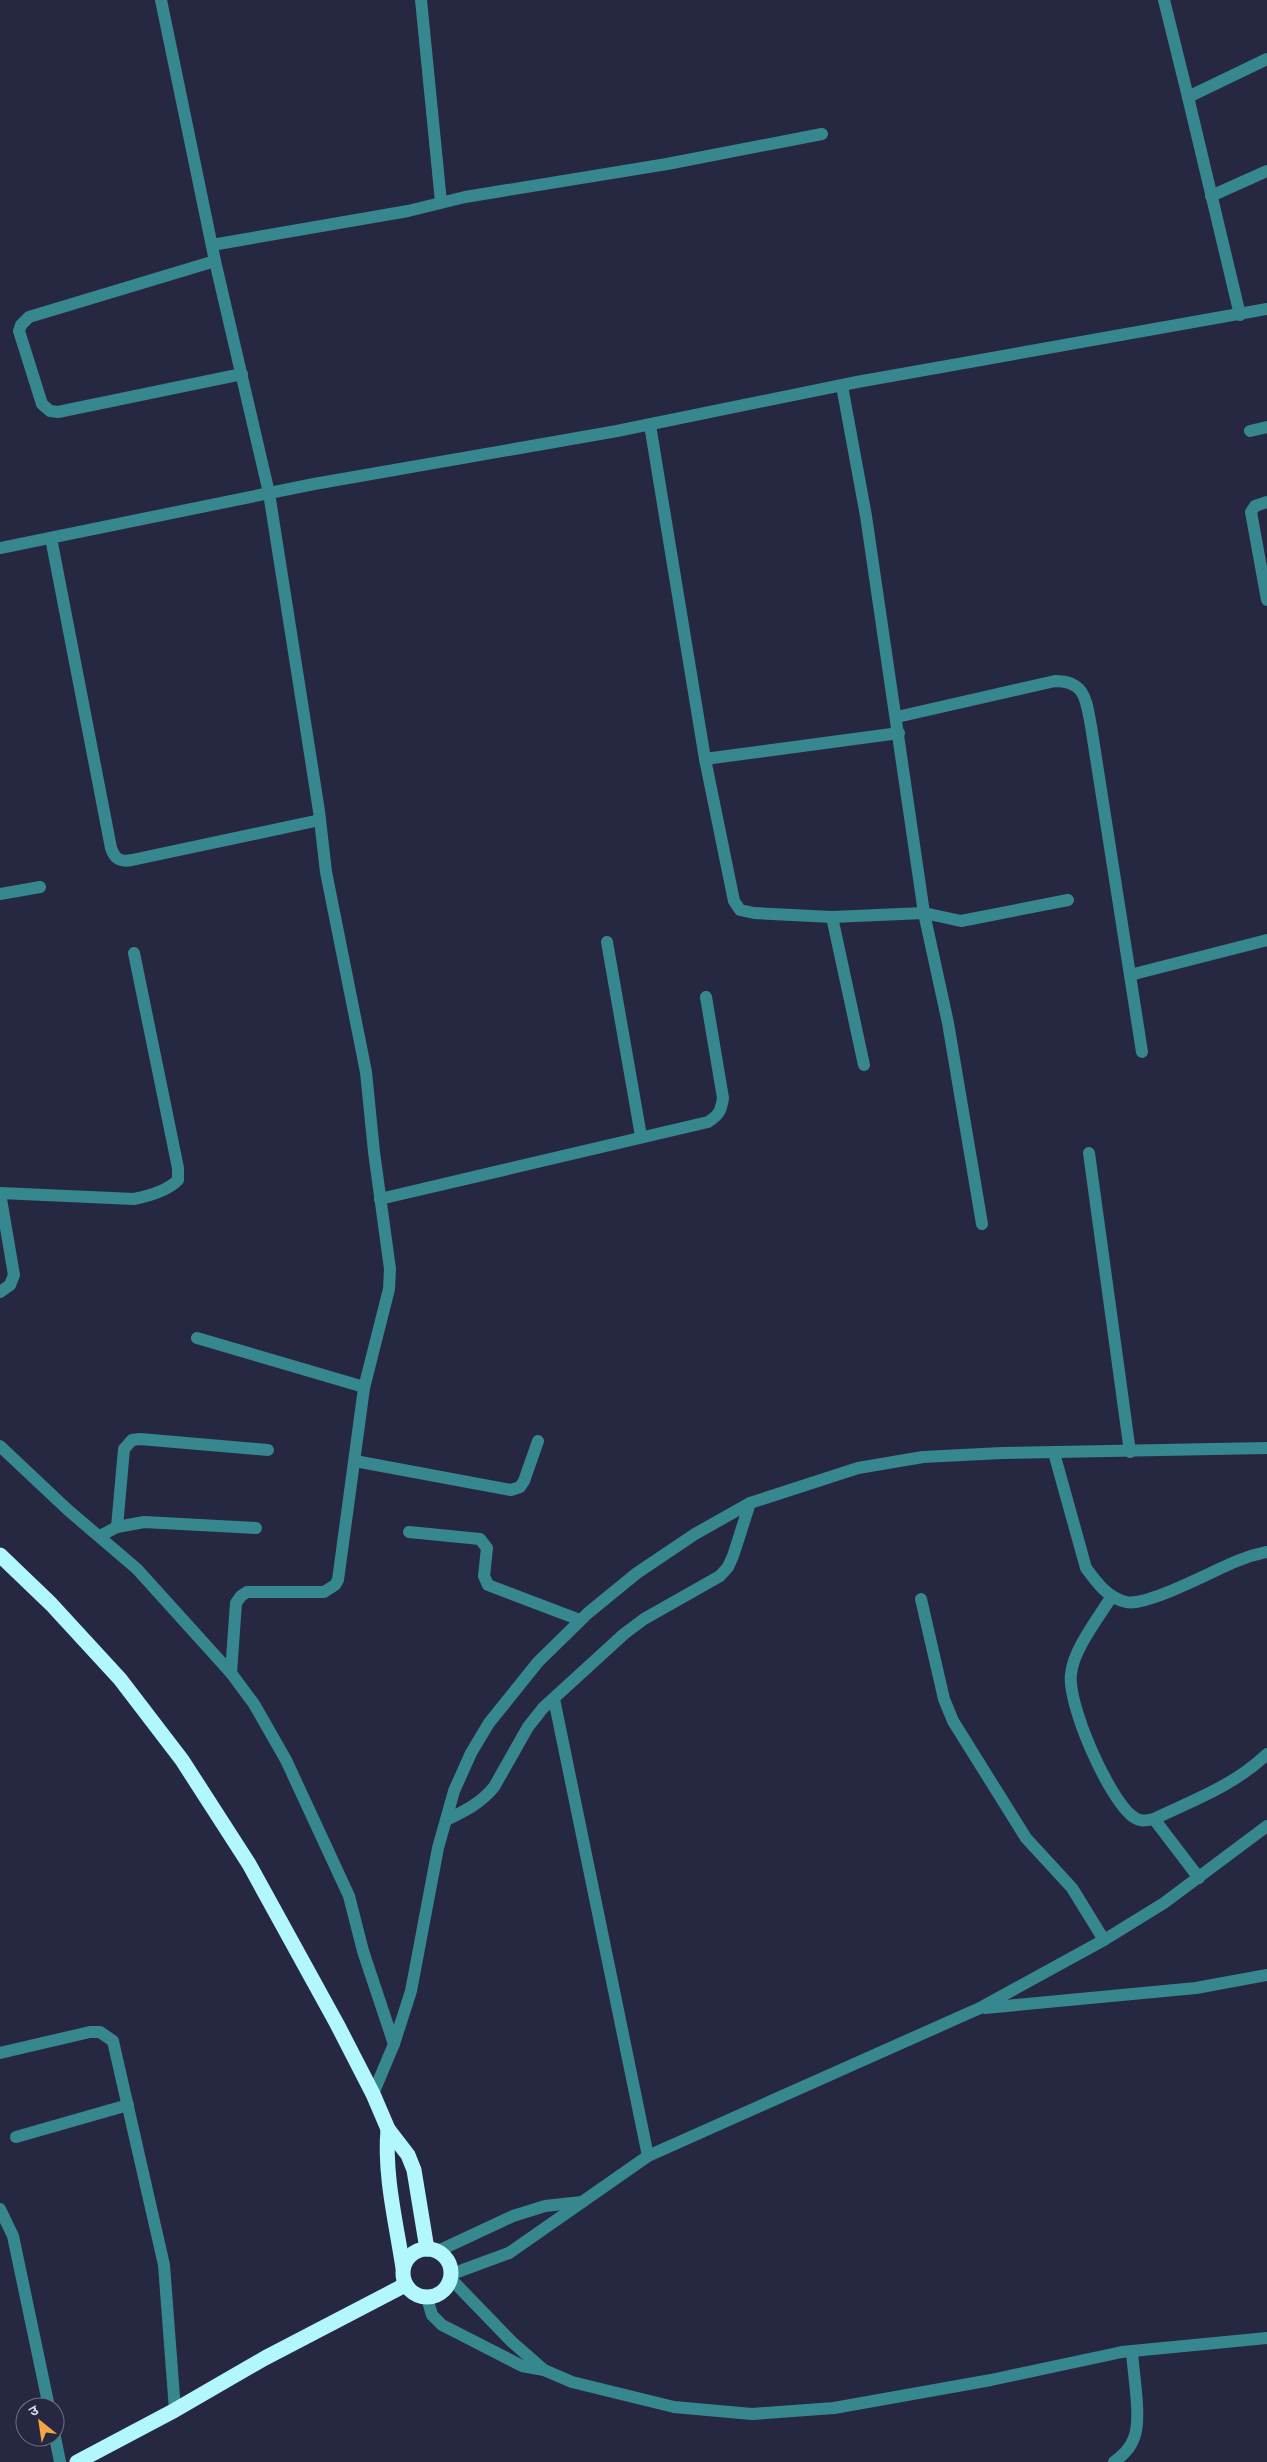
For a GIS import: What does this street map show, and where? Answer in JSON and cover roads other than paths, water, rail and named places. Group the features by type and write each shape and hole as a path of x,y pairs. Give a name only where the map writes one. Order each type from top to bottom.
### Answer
{"highway":[{"path":"0,1555 51,1604 120,1679 182,1760 249,1864 373,2094 388,2129 408,2155 414,2170 433,2250 450,2265 452,2277 446,2289 438,2296 427,2298 414,2295 402,2277 403,2268 386,2149 388,2129"},
{"path":"403,2268 408,2258 416,2251 433,2250"},
{"path":"85,2460 265,2358 406,2285"}],"street":[{"path":"161,0 215,261 269,493 320,820 326,872 366,1072 380,1199 389,1253 389,1289 364,1387 338,1580 324,1592 247,1592 240,1596 236,1603 230,1673"},
{"path":"421,0 441,202"},
{"path":"1164,0 1240,315"},
{"path":"1188,97 1267,59"},
{"path":"212,245 408,211 441,202 667,164 822,134"},
{"path":"1211,196 1267,171"},
{"path":"215,261 29,317 21,325 19,331 42,404 50,411 58,412 242,374"},
{"path":"0,548 269,493 650,425 842,386 1267,309"},
{"path":"842,386 866,516 897,717 924,913 948,1023 982,1224"},
{"path":"650,425 705,759 734,901 740,910 754,913 832,917 924,913 954,920 970,920 1068,900"},
{"path":"1250,430 1267,427"},
{"path":"1267,502 1255,506 1251,512 1267,600"},
{"path":"51,538 111,848 118,860 122,862 320,820"},
{"path":"897,717 1055,681 1068,681 1076,685 1087,704 1142,1052"},
{"path":"705,759 899,733"},
{"path":"0,894 40,887"},
{"path":"832,917 864,1065"},
{"path":"1130,975 1267,940"},
{"path":"608,942 641,1136"},
{"path":"0,1292 10,1285 14,1275 0,1193 134,1199 173,1185 178,1180 178,1168 134,953"},
{"path":"380,1199 641,1136 708,1122 721,1111 723,1098 706,996"},
{"path":"1089,1153 1130,1452"},
{"path":"197,1338 364,1387"},
{"path":"117,1527 124,1449 132,1440 140,1439 268,1450"},
{"path":"355,1461 511,1490 520,1487 524,1482 538,1441"},
{"path":"0,1446 68,1510 137,1569 230,1673 254,1704 274,1737 349,1896 363,1951 394,2044"},
{"path":"373,2094 394,2044 411,1991 438,1848 458,1784 471,1753 489,1724 538,1662 580,1620 637,1573 695,1534 750,1502 858,1468 914,1458 1267,1448"},
{"path":"1054,1453 1086,1568 1098,1585 1112,1596 1128,1603 1145,1601 1239,1560 1267,1552"},
{"path":"446,1820 476,1805 486,1797 494,1787 535,1716 624,1634 720,1576 733,1556 750,1502"},
{"path":"100,1536 117,1527 144,1522 256,1528"},
{"path":"409,1532 480,1539 487,1548 484,1576 488,1585 580,1620"},
{"path":"1112,1596 1075,1660 1071,1672 1072,1695 1089,1746 1119,1800 1132,1816 1143,1821 1154,1819 1224,1786 1246,1773 1267,1754"},
{"path":"921,1599 944,1699 953,1721 1026,1838 1072,1888 1104,1940"},
{"path":"554,1699 648,2156"},
{"path":"1154,1819 1199,1878"},
{"path":"544,2370 512,2342 452,2277 510,2253 648,2156 980,2008 1104,1940 1164,1903 1267,1826"},
{"path":"980,2008 1196,1988 1267,1975"},
{"path":"0,2053 90,2032 100,2032 113,2041 166,2274 175,2410"},
{"path":"16,2138 128,2106"},
{"path":"433,2250 513,2216 545,2206 585,2201"},
{"path":"0,2209 13,2236 47,2397"},
{"path":"427,2298 432,2315 452,2332 522,2366 544,2370 572,2382 674,2407 752,2414 834,2408 1132,2351 1267,2338"},
{"path":"1114,2462 1127,2451 1135,2437 1137,2418 1132,2351"},
{"path":"57,2447 60,2462"}]}
